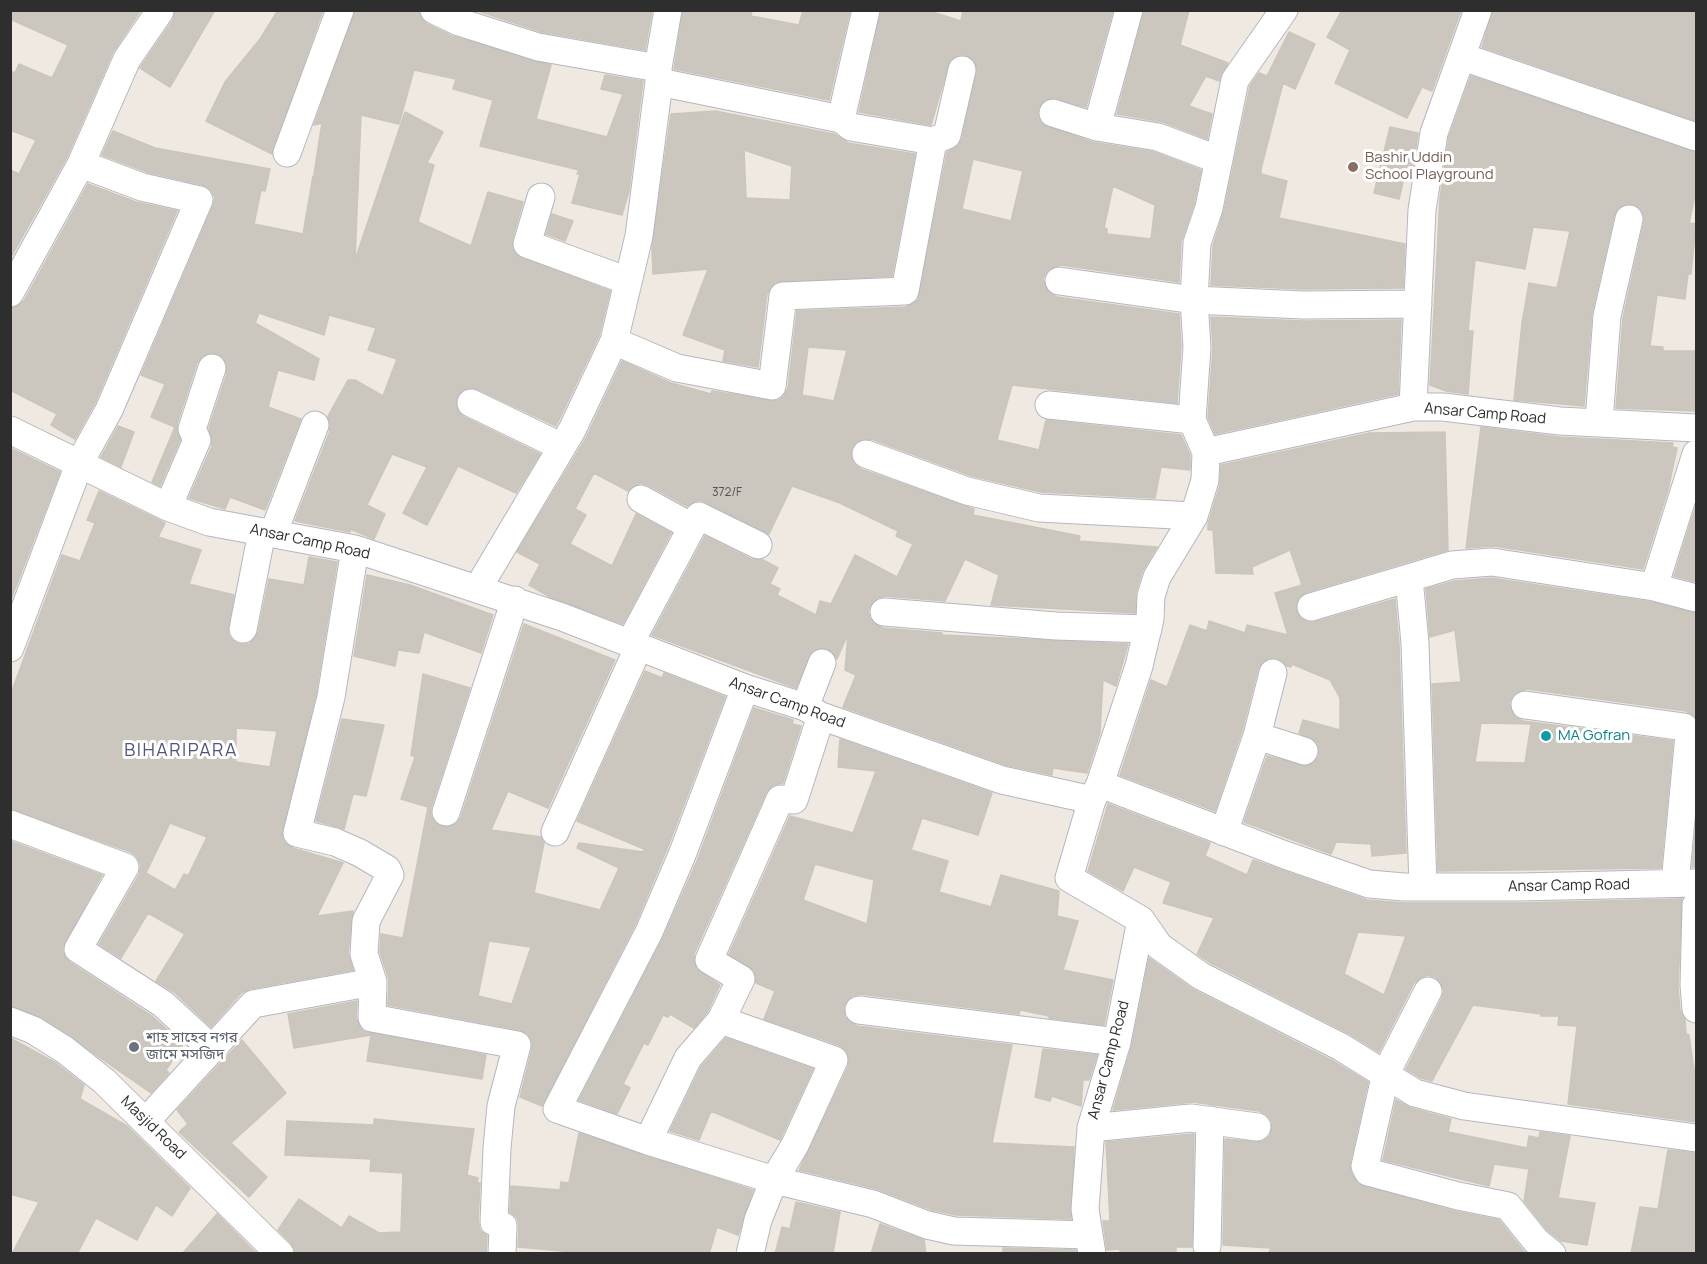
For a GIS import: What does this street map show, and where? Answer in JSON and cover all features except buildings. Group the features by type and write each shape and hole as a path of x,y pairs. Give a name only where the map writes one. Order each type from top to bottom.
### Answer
{"street":[{"path":"287,153 340,10"},
{"path":"434,10 493,21 538,47 841,119 851,127 933,141 947,135 962,70"},
{"path":"478,588 562,447 614,341 639,236 668,10"},
{"path":"841,119 866,10"},
{"path":"1097,127 1129,10"},
{"path":"1284,10 1235,80 1209,208 1197,243 1194,300 1197,347 1192,420 1206,452 1205,480 1194,516 1157,577 1151,596 1148,629 1139,666 1069,878 1141,920 1159,946 1201,976 1386,1073 1416,1093 1464,1106 1696,1138"},
{"path":"1413,407 1422,210 1434,133 1478,10"},
{"path":"10,293 81,164 127,59 160,11"},
{"path":"1463,57 1696,137"},
{"path":"1053,113 1097,127 1158,137 1219,160"},
{"path":"614,341 677,368 772,386 783,296 904,291 933,141"},
{"path":"10,648 80,462 109,410 199,200 142,187 81,164"},
{"path":"541,197 527,244 628,281"},
{"path":"1599,421 1607,316 1629,219"},
{"path":"1059,281 1194,300 1304,305 1418,304"},
{"path":"168,507 197,440 192,429 212,368"},
{"path":"471,403 562,447"},
{"path":"1049,405 1192,420"},
{"name":"Ansar Camp Road","path":"1206,452 1413,407 1443,407 1560,421 1599,421 1696,428"},
{"path":"243,629 268,533 315,425"},
{"name":"Ansar Camp Road","path":"10,430 80,462 168,507 209,522 354,549 515,600 745,688 1002,780 1096,792 1224,832 1369,884 1423,887 1686,883"},
{"path":"866,454 967,491 1039,508 1194,516"},
{"path":"1654,587 1696,454"},
{"path":"641,499 692,527"},
{"path":"555,832 634,645 699,516 758,545"},
{"path":"354,549 332,697 297,833 335,842 387,868 390,875 366,921 364,954 373,982 372,1018 517,1045 501,1106 497,1148 494,1222 503,1226 502,1254"},
{"path":"1311,607 1452,565 1492,562 1654,587 1696,597"},
{"path":"1409,579 1415,643 1423,887"},
{"path":"446,812 515,600"},
{"path":"884,612 1056,626 1148,629"},
{"path":"648,1141 688,1058 721,1020 741,979 709,960 780,799 794,800 822,663"},
{"path":"1224,832 1257,736 1273,673"},
{"path":"745,688 682,855 649,932 557,1109 648,1141 774,1180 873,1204 927,1225 954,1231 1090,1244"},
{"path":"1525,705 1684,727 1689,735 1686,883"},
{"path":"1257,736 1304,751"},
{"path":"10,824 124,867 78,949 163,1004 212,1048"},
{"path":"1696,905 1694,985 1696,1009"},
{"name":"Ansar Camp Road","path":"1090,1244 1085,1209 1091,1128 1117,1042 1141,920"},
{"path":"146,1121 253,1004 373,982"},
{"path":"1428,991 1386,1073 1365,1166 1368,1172 1458,1196 1508,1206 1536,1241 1552,1254"},
{"path":"859,1010 1117,1042"},
{"path":"721,1020 834,1060 795,1145 774,1180 758,1220 750,1254"},
{"name":"Masjid Road","path":"10,1021 33,1030 65,1050 104,1081 280,1254"},
{"path":"1091,1128 1191,1118 1257,1127"},
{"path":"1207,1246 1210,1120"}],"place":[{"name":"Bashir Uddin School Playground","path":"1353,167"},
{"name":"MA Gofran","path":"1546,736"},
{"name":"শাহ সাহেব নগর জামে মসজিদ","path":"134,1047"}],"district":[{"name":"BIHARIPARA","path":"181,751"}]}
